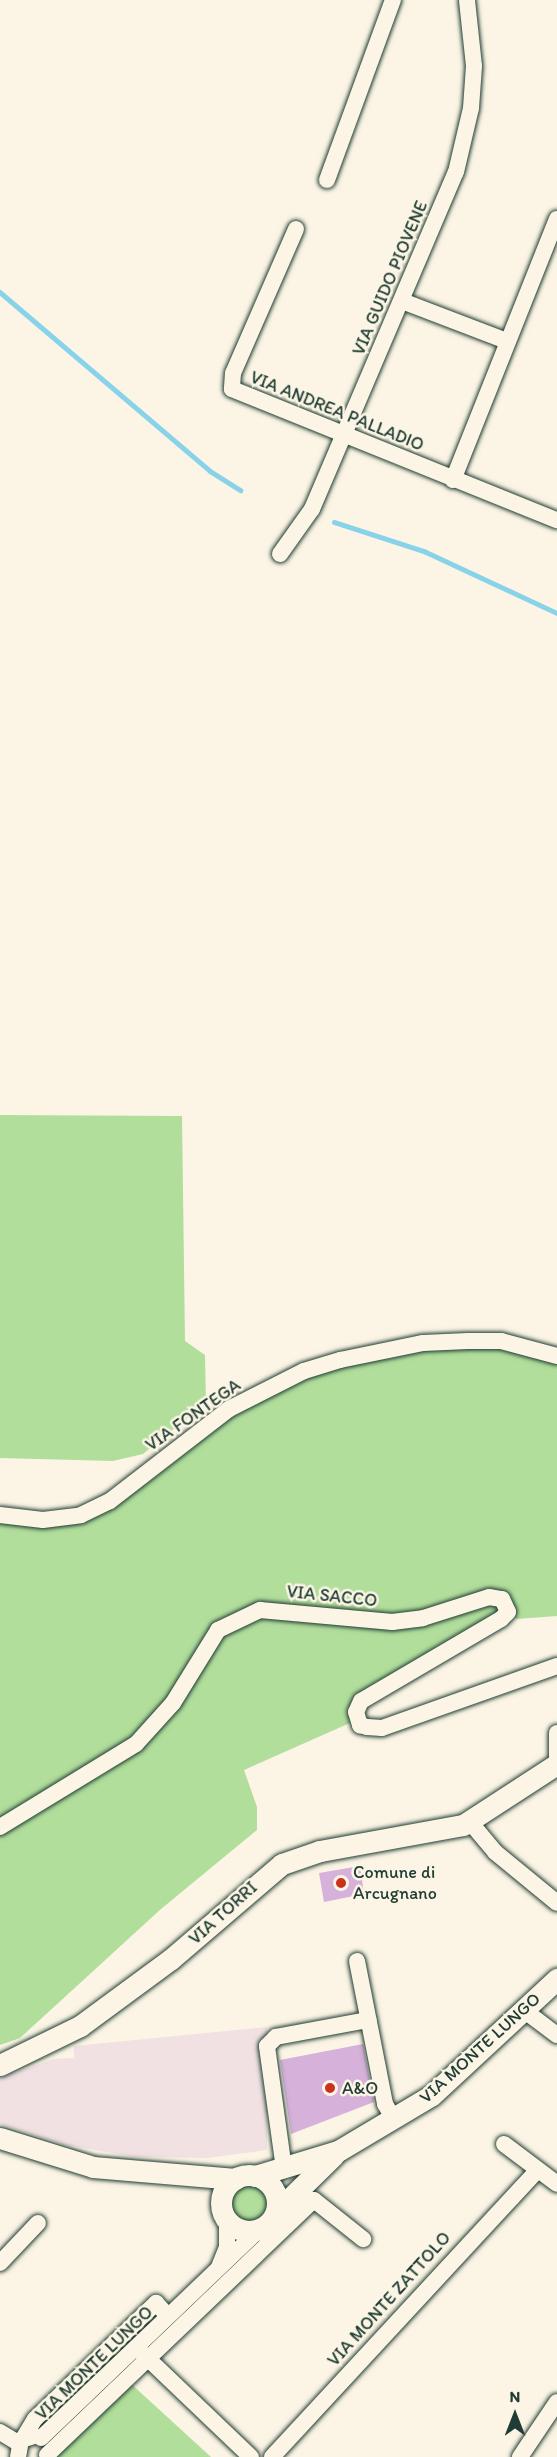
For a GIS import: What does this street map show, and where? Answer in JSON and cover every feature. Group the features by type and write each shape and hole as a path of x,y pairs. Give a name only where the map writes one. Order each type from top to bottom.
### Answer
{"main road":[{"path":"470,1822 557,1763"},
{"name":"VIA TORRI","path":"0,2065 80,2026 171,1959 282,1864 320,1851 470,1822"},
{"name":"VIA MONTE LUNGO","path":"338,2151 432,2095 557,1979"},
{"path":"0,2138 93,2167 185,2177 245,2177 284,2169 338,2151"},
{"path":"185,2177 209,2192 225,2215 242,2229 260,2229 338,2151"},
{"path":"245,2177 275,2192 276,2212"},
{"path":"225,2215 225,2189 245,2177"}],"street":[{"path":"327,180 393,0"},
{"name":"VIA GUIDO PIOVENE","path":"280,554 312,509 456,172 468,122 474,66 467,0"},
{"path":"453,480 557,219"},
{"name":"VIA ANDREA PALLADIO","path":"296,229 229,383 249,398 557,519"},
{"path":"402,301 507,342"},
{"name":"VIA FONTEGA","path":"0,1515 43,1520 81,1515 110,1501 230,1409 295,1376 340,1360 423,1343 468,1341 501,1341 557,1356"},
{"name":"VIA SACCO","path":"0,1827 136,1744 173,1703 218,1630 260,1610 392,1622 423,1618 489,1597 502,1599 508,1612 501,1619 361,1701 356,1712 360,1725 367,1727 382,1728 557,1666"},
{"path":"557,1733 553,1748 557,1763"},
{"path":"470,1822 495,1852 557,1903"},
{"path":"357,1961 385,2104 393,2118"},
{"path":"525,2011 557,2035"},
{"path":"284,2169 267,2046 276,2037 368,2020"},
{"path":"504,2144 557,2184"},
{"name":"VIA MONTE ZATTOLO","path":"272,2457 538,2170"},
{"name":"VIA MONTE LUNGO","path":"41,2438 46,2456 314,2200 363,2239"},
{"path":"218,2268 227,2247 225,2215"},
{"path":"0,2263 38,2223"},
{"name":"VIA MONTE LUNGO","path":"16,2448 35,2419 162,2309 218,2268 260,2229"},
{"name":"VIA MONTE LUNGO","path":"16,2448 41,2438 135,2346 162,2309"},
{"path":"135,2346 251,2457"},
{"path":"520,2457 557,2402"},
{"path":"0,2432 16,2448"}],"shaded area":[{"path":"267,2027 267,2150 207,2158 135,2157 62,2144 0,2124 0,2078 54,2059 74,2058 74,2046"}],"green space":[{"path":"0,1115 182,1116 185,1341 205,1355 206,1403 143,1454 113,1461 0,1458"},
{"path":"468,1341 557,1356 557,1616 517,1619 508,1612 361,1701 359,1719 244,1770 257,1807 257,1830 161,1909 20,2038 0,2045 0,1515 81,1515 180,1445 304,1371"},
{"path":"249,2185 262,2190 267,2203 262,2216 249,2221 236,2216 231,2203 236,2190"},
{"path":"128,2381 211,2457 50,2457"}],"building":[{"name":"Comune di Arcugnano","path":"360,1866 364,1894 324,1902 319,1873"},
{"name":"A&O","path":"363,2044 374,2102 291,2134 280,2060"}],"waterway":[{"path":"0,292 210,471 240,490"},
{"path":"334,522 424,551 557,613"}],"place":[{"name":"Comune di Arcugnano","path":"341,1883"},
{"name":"A&O","path":"330,2088"}]}
